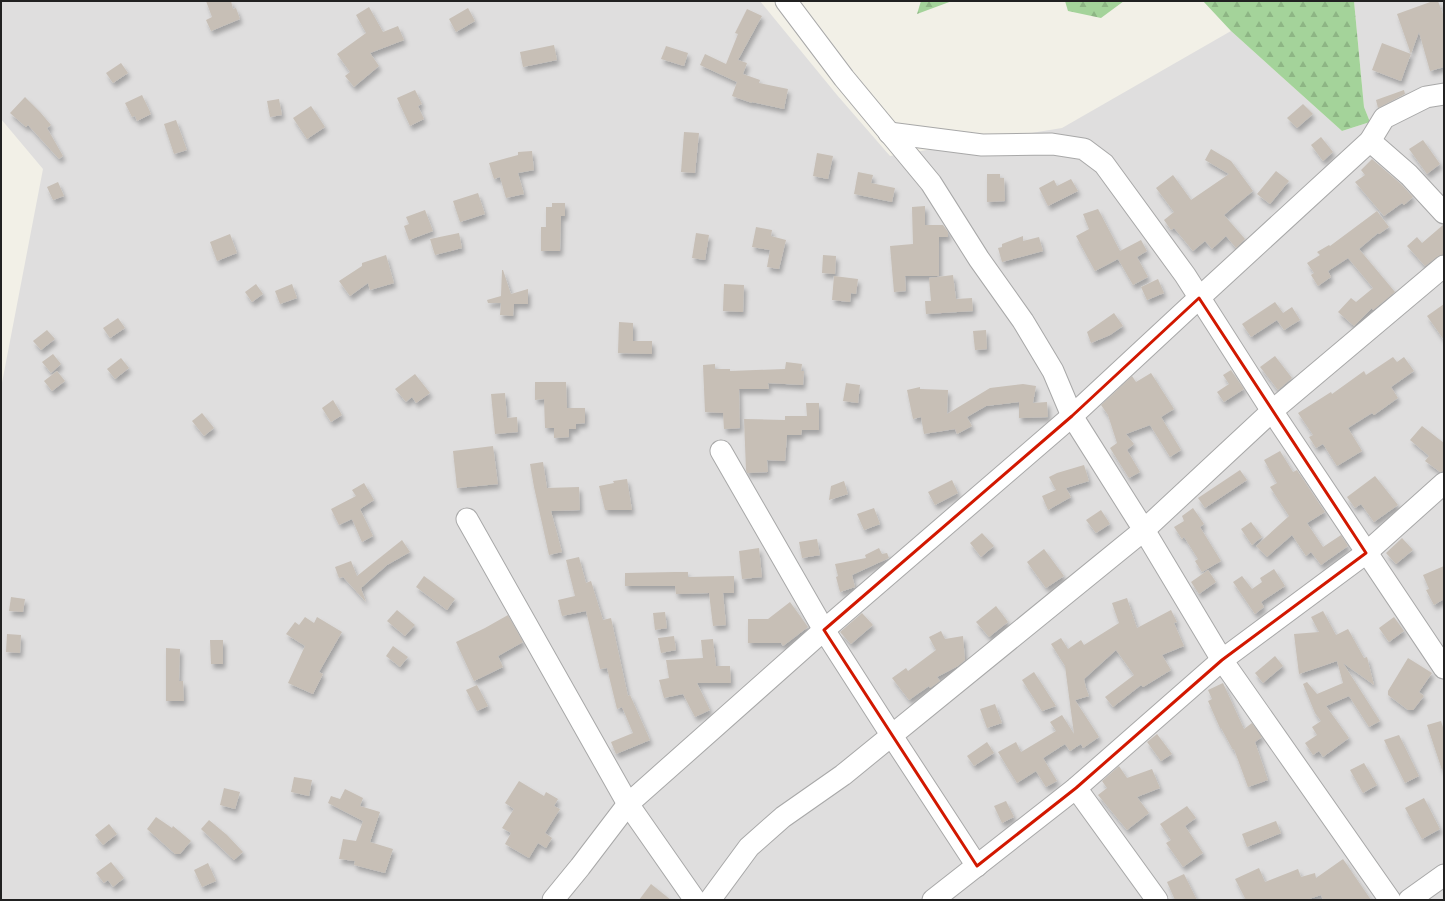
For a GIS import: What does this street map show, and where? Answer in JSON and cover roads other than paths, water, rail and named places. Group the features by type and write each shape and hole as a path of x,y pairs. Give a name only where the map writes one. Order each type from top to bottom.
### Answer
{"street":[{"path":"786,1 844,78 931,183 979,259 1023,321 1053,371 1072,416 1144,530 1222,660 1390,900"},
{"path":"554,900 628,804 824,630 1072,416 1370,141 1384,118 1426,98 1444,94"},
{"path":"889,133 982,145 1052,144 1084,149 1104,164 1186,276 1272,412 1444,668"},
{"path":"1370,141 1409,175 1444,213"},
{"path":"710,900 749,847 783,817 843,775 1144,530 1272,412 1444,266"},
{"path":"721,451 824,630 976,866"},
{"path":"933,900 1076,788 1222,660 1366,553 1444,483"},
{"path":"466,519 628,804 695,900"},
{"path":"1076,788 1157,900"},
{"path":"1409,900 1444,875"}]}
